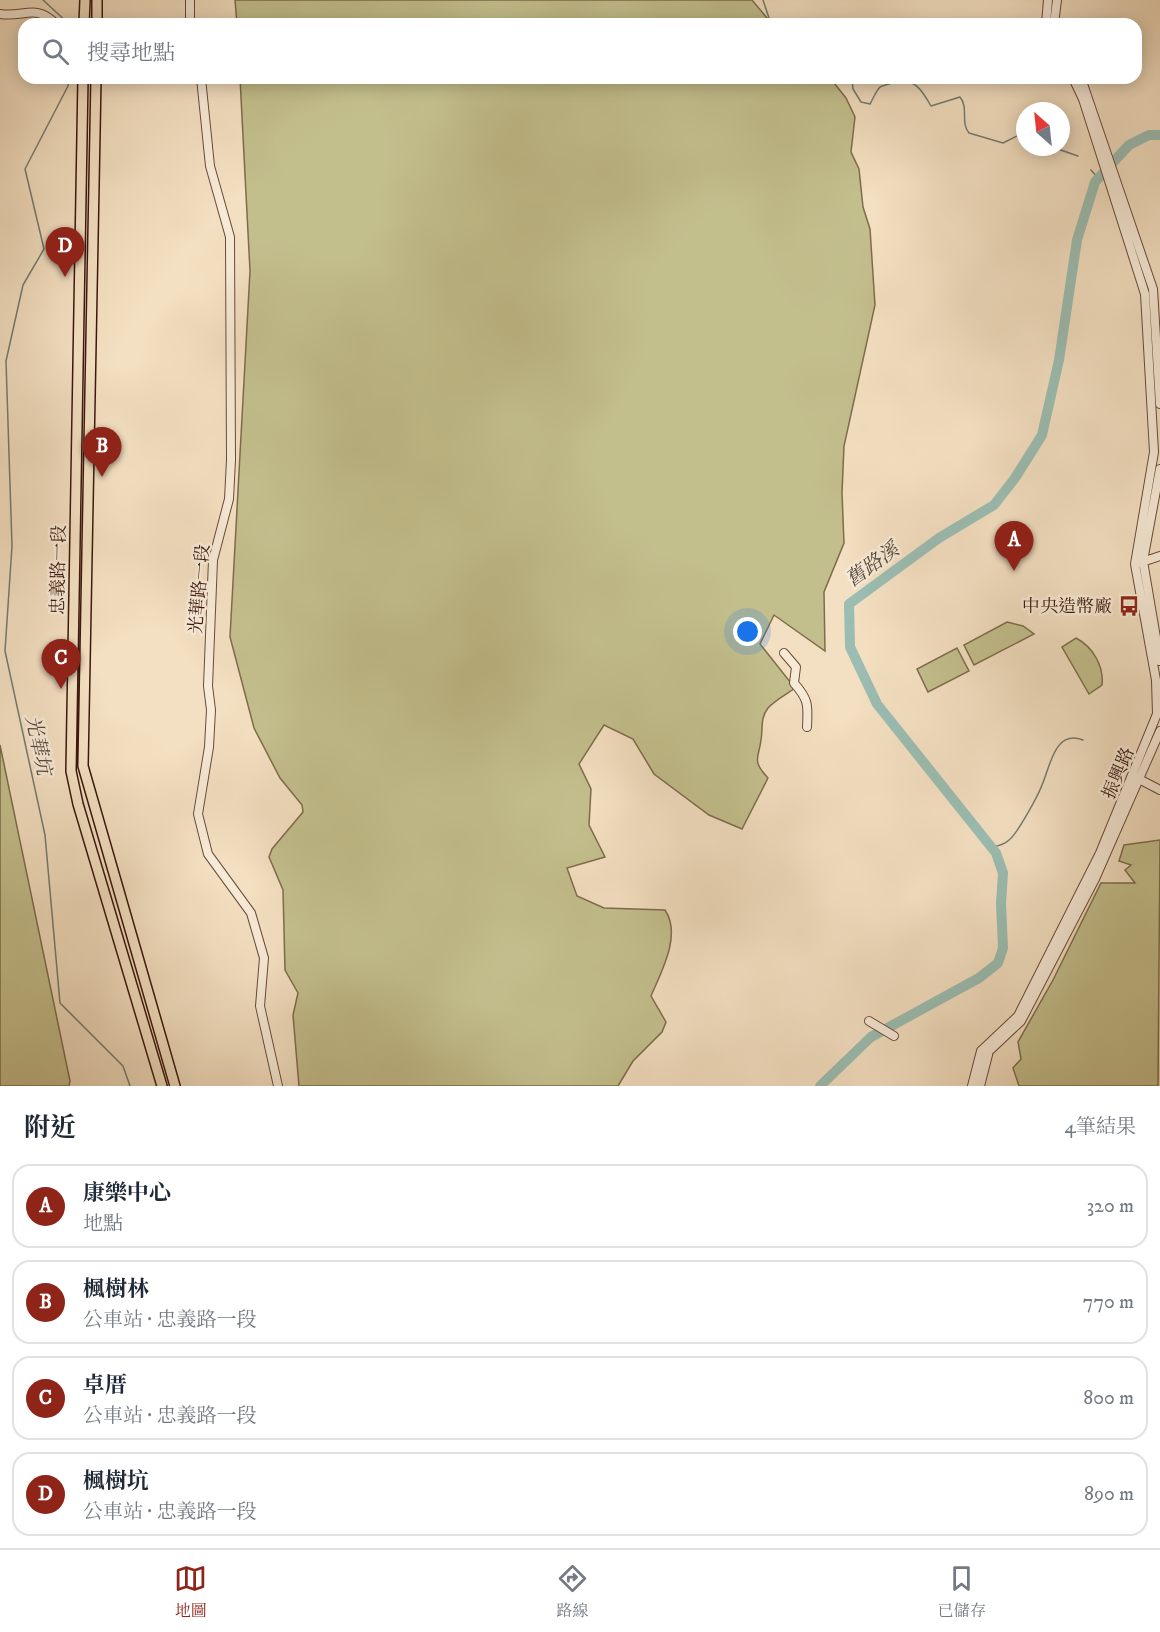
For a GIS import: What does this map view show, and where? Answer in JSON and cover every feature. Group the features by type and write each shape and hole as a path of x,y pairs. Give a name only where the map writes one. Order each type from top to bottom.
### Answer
{"main road":[{"path":"84,18 85,0"},
{"path":"97,0 97,18"},
{"name":"忠義路一段","path":"82,84 76,238 71,771 105,907 162,1086"},
{"name":"忠義路一段","path":"96,84 91,460 83,766 174,1086"},
{"path":"76,238 95,239"},
{"path":"73,460 91,460"},
{"path":"105,907 123,902"}],"street":[{"path":"190,0 190,18"},
{"path":"1046,18 1048,0"},
{"path":"1055,18 1057,0"},
{"path":"0,14 38,12 49,18"},
{"name":"光華路一段","path":"202,84 210,166 230,237 231,460 230,499 213,560 208,686 211,710 209,747 198,814 208,854 251,913 264,958 260,1006 278,1086"},
{"path":"1075,84 1105,159"},
{"path":"1083,84 1105,159"},
{"name":"振興路","path":"1105,159 1116,180 1153,290 1160,404"},
{"name":"振興路","path":"980,1086 989,1051 1021,1021 1104,860 1152,730 1158,699 1139,563 1154,452 1155,332 1112,190 1105,159"},
{"name":"振興路","path":"1160,469 1139,563 1160,661"},
{"path":"1139,563 1160,556"},
{"path":"784,653 796,667 794,683 806,695 807,727"},
{"name":"振興路","path":"972,1086 981,1051 1018,1016 1160,731"},
{"path":"1136,777 1160,790"},
{"path":"869,1022 894,1036"}],"shaded area":[{"path":"235,0 752,0 767,18 236,18"},
{"path":"240,84 835,84 846,98 855,117 851,152 859,169 863,207 870,229 875,305 844,446 842,493 844,543 824,592 825,651 774,615 760,644 795,688 771,705 764,716 757,759 759,767 768,778 742,829 709,815 654,774 633,739 604,725 579,764 591,789 589,825 605,857 567,868 577,896 604,908 665,910 670,920 671,942 651,996 666,1022 662,1032 633,1061 618,1086 299,1086 293,1015 298,993 285,970 283,890 269,857 272,849 303,812 302,805 280,778 254,728 230,637 250,271"},
{"path":"1007,622 1023,626 1034,634 974,665 964,645"},
{"path":"1076,638 1088,646 1101,671 1102,685 1089,694 1062,647"},
{"path":"957,648 969,671 928,692 917,669"},
{"path":"0,745 70,1081 69,1086 0,1086"},
{"path":"1160,840 1158,1086 1019,1086 1013,1068 1021,1059 1018,1042 1053,980 1101,883 1135,883 1125,870 1131,865 1119,861 1124,845"}],"waterway":[{"name":"光華坑","path":"43,0 62,18"},
{"path":"763,0 769,18"},
{"name":"光華坑","path":"68,84 25,169 44,249 23,285 6,361 12,546 5,651 45,835 60,1003 123,1066 130,1086"},
{"path":"853,84 861,102 870,104 880,87 888,84"},
{"path":"914,84 921,90 931,106 960,97 963,101 965,124 969,133 1003,143 1016,136"},
{"name":"舊路溪","path":"820,1086 871,1037 979,978 998,963 1003,948 1001,904 1003,873 996,853 877,704 850,647 849,604 939,538 994,505 1015,478 1042,435 1059,360 1077,240 1095,182 1129,145 1149,135 1160,135"},
{"path":"1070,153 1078,156"},
{"path":"1091,170 1098,178"},
{"path":"992,847 1007,841 1017,830 1036,797 1059,745 1073,738 1083,740"}],"place":[{"name":"楓樹坑","path":"65,277"},
{"name":"楓樹林","path":"102,477"},
{"name":"康樂中心","path":"1014,571"},
{"name":"中央造幣廠","path":"1129,606"},
{"name":"卓厝","path":"61,689"}]}
